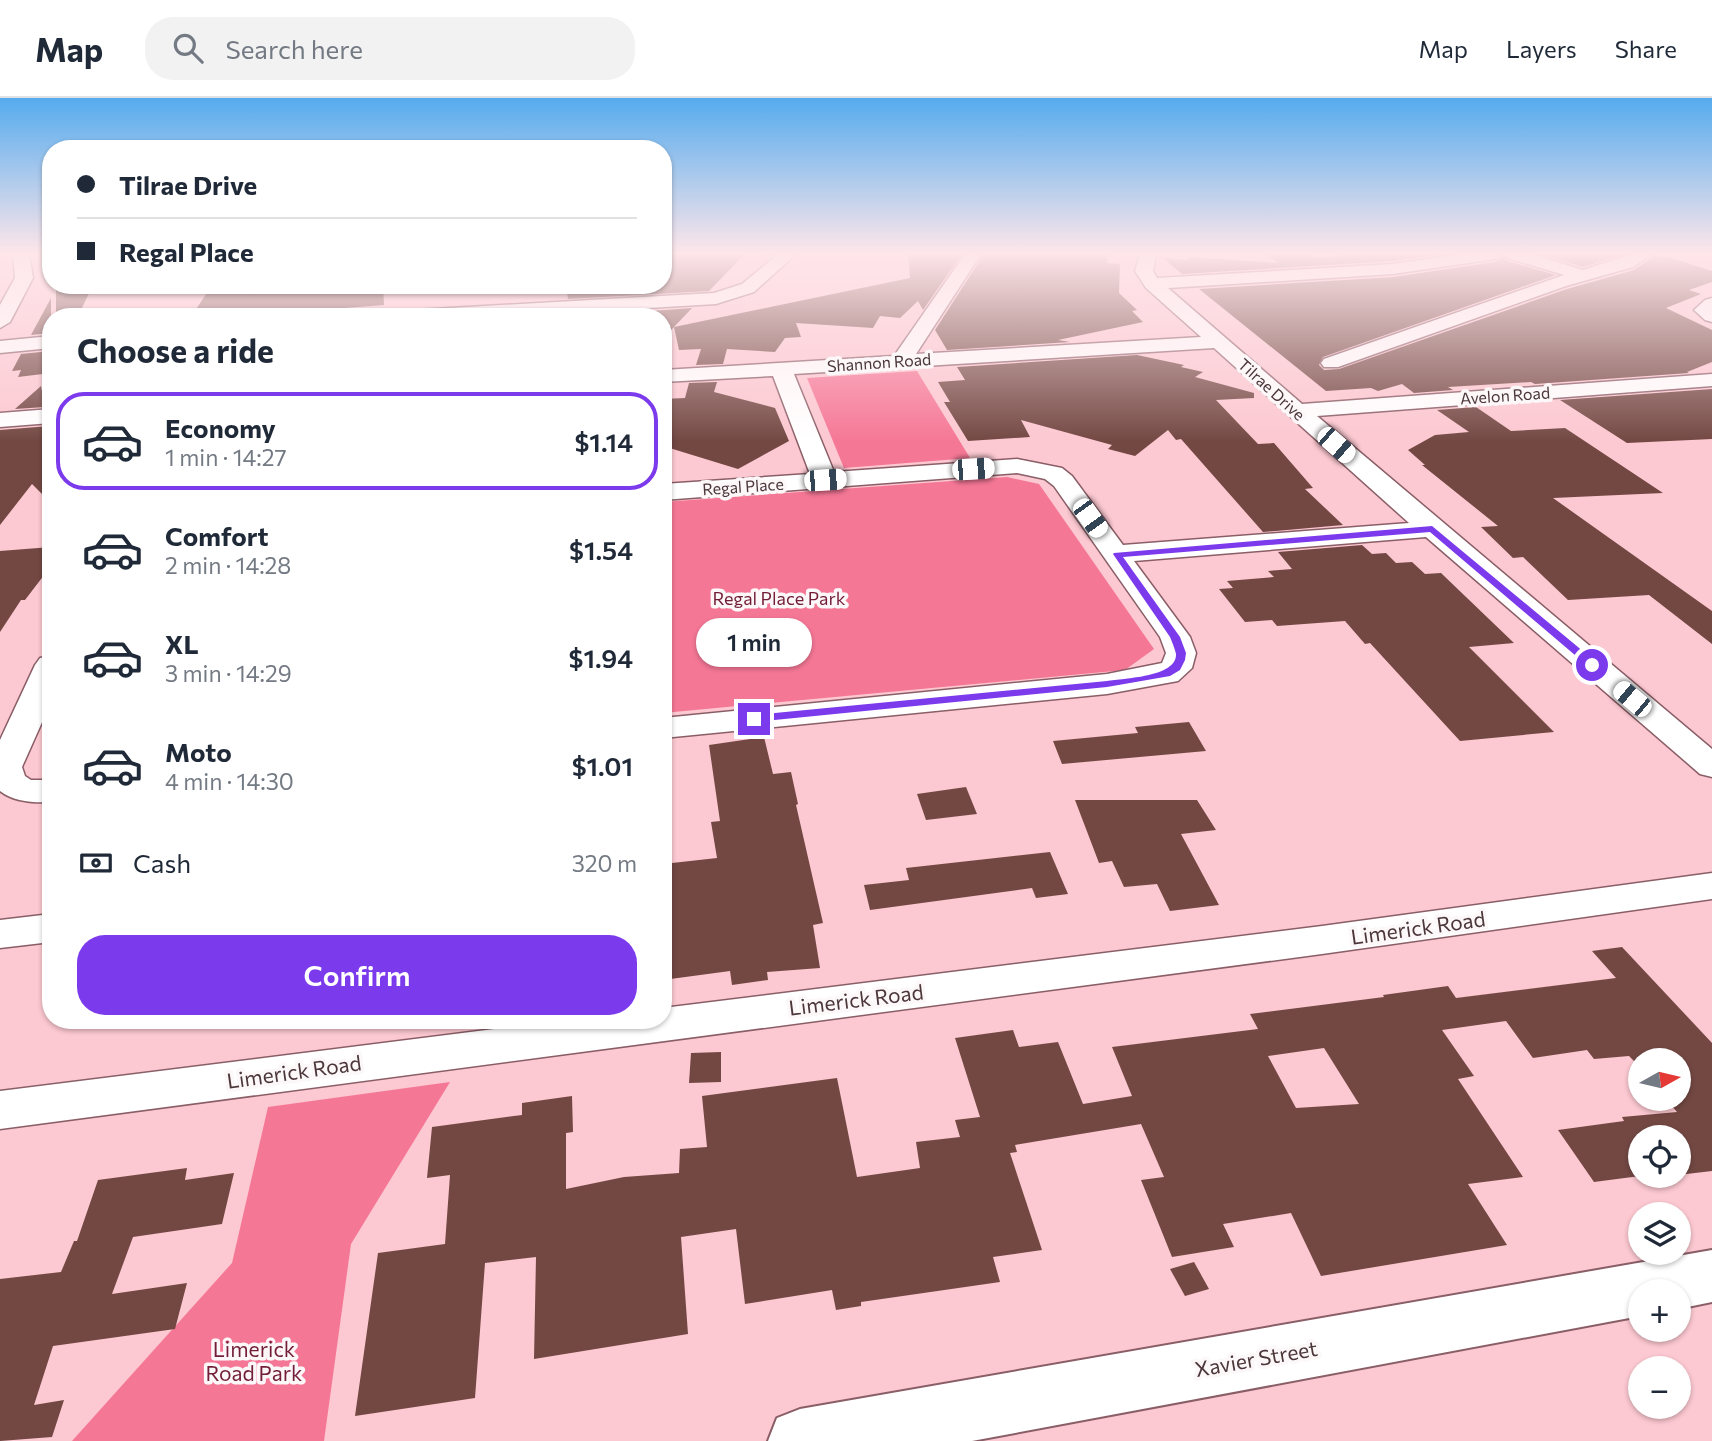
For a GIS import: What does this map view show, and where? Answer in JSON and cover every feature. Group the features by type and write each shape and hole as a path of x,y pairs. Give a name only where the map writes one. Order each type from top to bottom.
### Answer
{"main road":[{"name":"Xavier Street","path":"800,1441 1712,1276"}],"street":[{"path":"901,361 931,317"},
{"name":"Tilrae Drive","path":"1190,317 1432,529 1712,767"},
{"path":"1331,363 1463,317"},
{"name":"Shannon Road","path":"672,375 1220,342"},
{"path":"0,347 42,343"},
{"path":"780,368 825,480"},
{"name":"Avelon Road","path":"1297,411 1712,380"},
{"path":"0,420 42,417"},
{"name":"Regal Place","path":"672,491 1028,467 1052,473 1063,481 1117,554 1175,637 1181,653 1176,668 1167,674 1107,684 672,727"},
{"path":"1117,554 1432,529"},
{"path":"42,685 5,767 7,779 13,786 42,792"},
{"name":"Limerick Road","path":"672,1012 1336,938 1712,886"},
{"path":"0,934 42,929"},
{"name":"Limerick Road","path":"0,1110 517,1029"}],"green space":[{"path":"917,371 970,458 844,468 807,378"},
{"name":"Regal Place Park","path":"1007,477 1039,484 1154,649 1125,670 672,712 672,501"},
{"name":"Limerick Road Park","path":"450,1082 351,1244 324,1441 72,1441 232,1263 268,1107"}],"building":[{"path":"41,317 42,317 42,334 31,335"},
{"path":"672,317 684,317 672,329"},
{"path":"724,317 880,317 873,328 796,323 801,337 785,338 775,352 727,349 723,364 696,365 701,349 679,350 674,327"},
{"path":"944,317 1138,317 1143,322 1058,340 1070,342 947,350 935,330"},
{"path":"1233,317 1438,317 1323,357 1319,365 1324,370 1339,369 1488,317 1684,317 1712,330 1712,362 1687,372 1689,373 1448,387 1453,390 1414,393 1402,384 1378,391 1371,388 1326,391"},
{"path":"42,352 42,374 18,377 21,370 12,371 21,354"},
{"path":"1137,355 1184,365 1181,367 1203,372 1195,377 1254,393 1254,398 1216,400 1258,444 1274,443 1313,488 1305,489 1343,525 1263,532 1181,439 1176,440 1168,430 1135,456 1108,449 1112,445 1021,420 1030,437 968,441 944,402 950,402 938,382 965,380 957,367"},
{"path":"717,382 714,392 775,408 789,441 738,469 672,449 672,399 685,398 689,383"},
{"path":"41,386 42,407 15,409"},
{"path":"1712,389 1712,439 1627,443 1560,400"},
{"path":"1476,407 1511,431 1565,428 1663,493 1553,498 1712,611 1712,644 1649,595 1568,600 1523,557 1513,558 1481,527 1498,526 1422,465 1425,465 1408,450 1435,435 1469,432 1437,410"},
{"path":"42,427 42,494 32,484 0,525 0,430"},
{"path":"1362,545 1372,554 1386,553 1396,563 1412,562 1425,574 1441,573 1514,643 1469,647 1554,732 1460,741 1370,643 1365,644 1345,621 1277,626 1272,620 1245,622 1219,589 1233,588 1227,581 1274,577 1268,571 1292,569 1278,552"},
{"path":"42,548 42,578 25,600 21,600 0,632 0,551"},
{"path":"1189,722 1206,751 1062,764 1053,741 1138,733 1135,727"},
{"path":"764,737 773,774 791,772 823,923 813,925 820,968 767,972 768,980 732,985 730,971 672,979 672,863 717,858 711,822 720,821 709,745"},
{"path":"966,787 977,814 926,820 917,794"},
{"path":"1075,800 1197,800 1216,830 1181,834 1219,905 1170,911 1157,884 1124,887 1112,861 1099,863"},
{"path":"1050,852 1068,894 1036,898 1032,888 870,910 864,885 909,880 906,868"},
{"path":"1622,947 1712,1043 1712,1171 1691,1173 1691,1125 1628,1125 1628,1178 1594,1182 1558,1130 1624,1121 1622,1117 1691,1111 1691,1048 1628,1048 1628,1056 1594,1059 1587,1050 1533,1058 1506,1021 1442,1030 1474,1076 1458,1079 1523,1177 1468,1184 1507,1245 1321,1276 1291,1213 1223,1224 1234,1247 1172,1257 1141,1180 1164,1177 1141,1124 1015,1145 1017,1152 1010,1153 1042,1250 993,1257 1000,1282 861,1302 861,1306 836,1310 832,1290 745,1304 736,1229 681,1237 688,1334 534,1359 536,1257 485,1263 475,1398 355,1416 378,1253 445,1244 450,1175 427,1178 432,1127 522,1115 522,1103 572,1096 573,1132 566,1133 566,1189 624,1177 679,1173 680,1149 707,1147 702,1096 837,1078 857,1177 920,1168 916,1142 960,1137 955,1120 980,1117 955,1038 1013,1030 1019,1047 1058,1042 1083,1104 1132,1096 1112,1047 1258,1029 1250,1014 1448,986 1456,998 1616,978 1592,951","holes":["1324,1048 1359,1104 1296,1108 1268,1056"]},
{"path":"721,1052 721,1082 689,1083 691,1053"},
{"path":"187,1168 185,1180 234,1173 222,1224 133,1237 112,1294 187,1283 175,1329 53,1346 34,1405 64,1400 52,1437 0,1441 0,1279 61,1272 74,1241 77,1241 98,1180"},
{"path":"1194,1262 1209,1289 1185,1296 1170,1269"}],"route":[{"path":"754,719 1107,684 1167,674 1176,668 1180,660 1181,653 1175,637 1117,554 1432,529 1592,665"}]}
